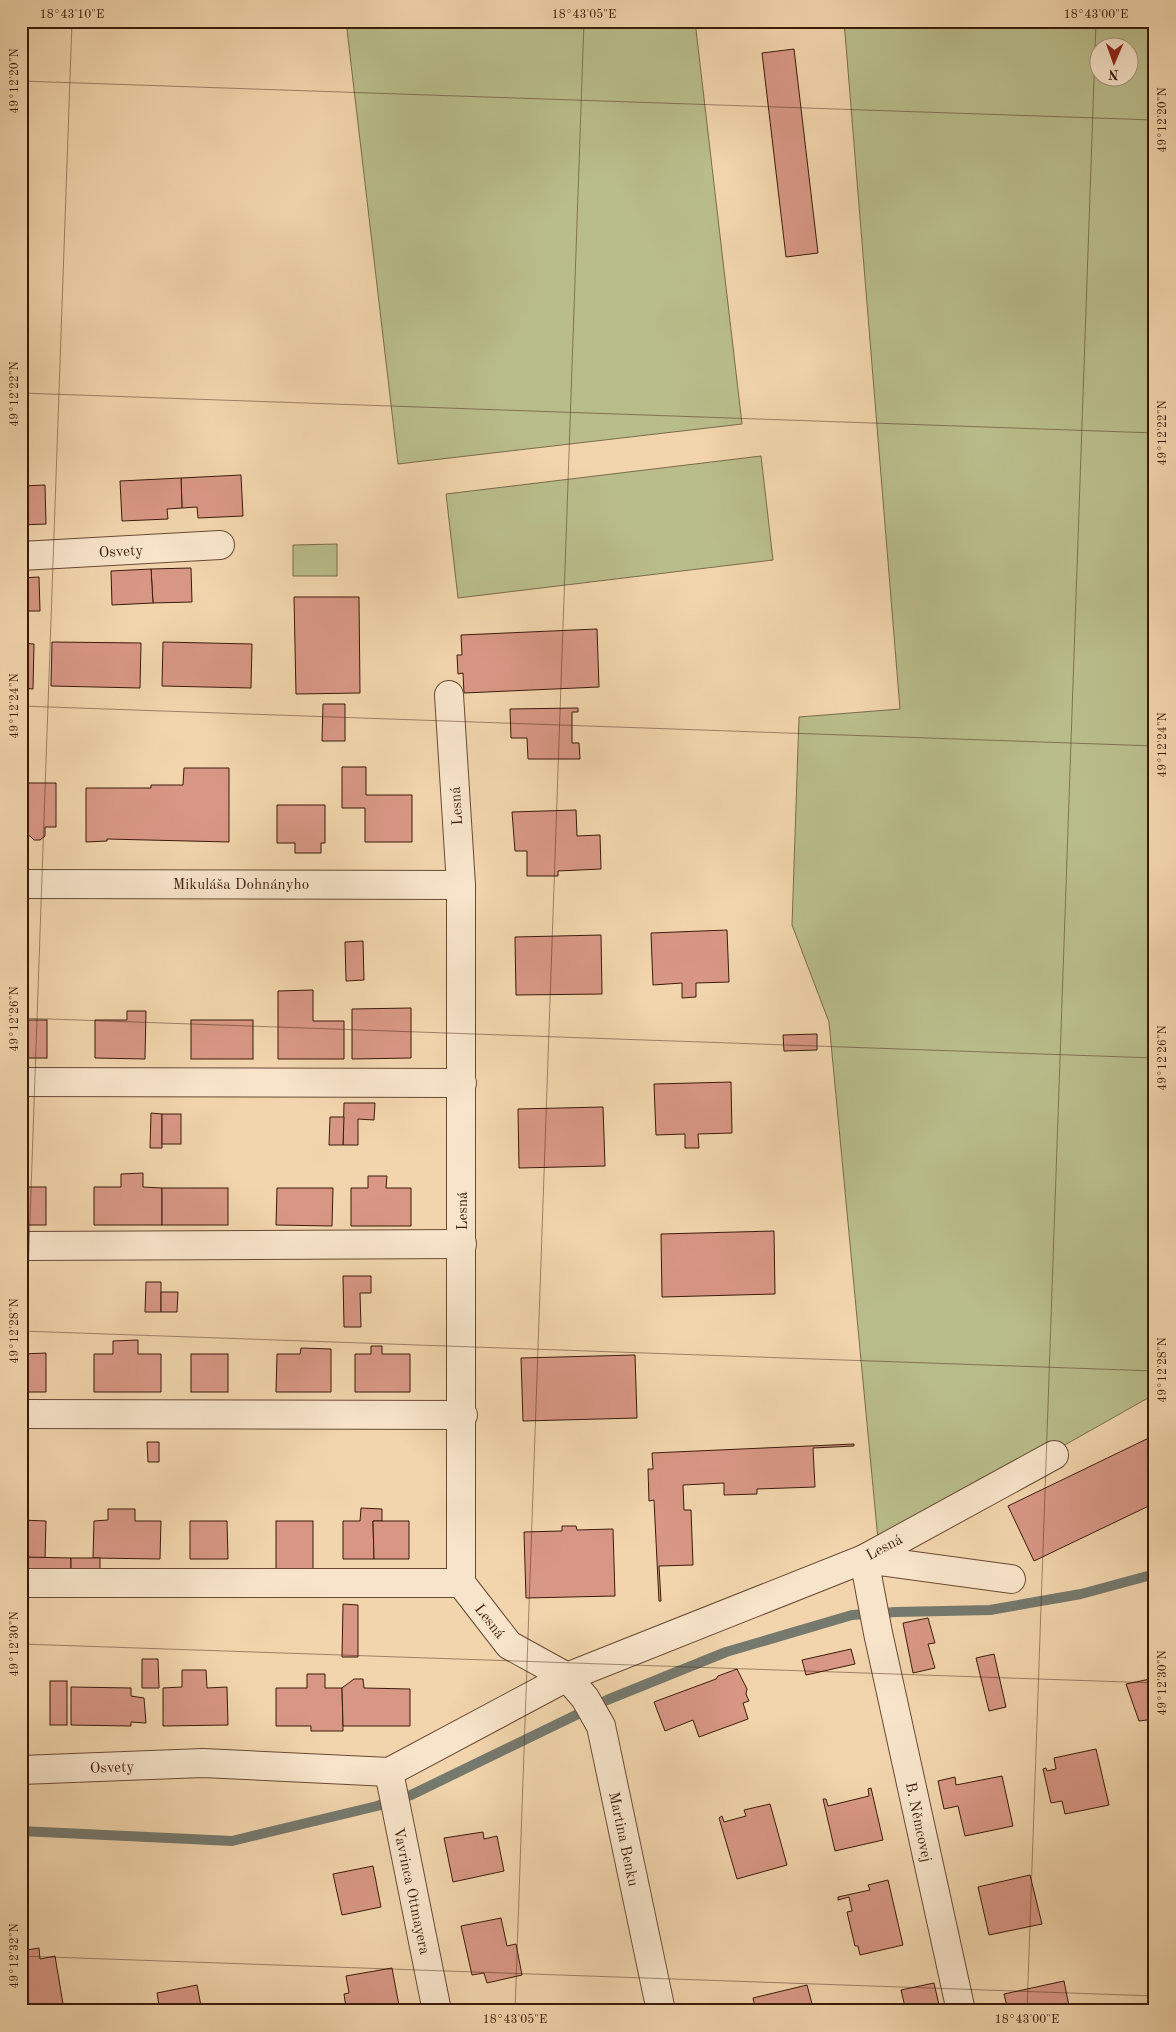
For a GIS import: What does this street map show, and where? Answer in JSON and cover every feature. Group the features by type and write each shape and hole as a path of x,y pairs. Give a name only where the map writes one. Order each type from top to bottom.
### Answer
{"street":[{"name":"Osvety","path":"21,556 220,545"},
{"name":"Lesná","path":"449,695 461,885 463,1415 461,1583 509,1645 567,1677"},
{"name":"Mikuláša Dohnányho","path":"21,884 461,885"},
{"path":"21,1082 462,1083"},
{"path":"21,1246 462,1244"},
{"path":"21,1414 463,1415"},
{"name":"Lesná","path":"390,1779 567,1677 864,1559 1054,1455"},
{"path":"864,1559 1011,1579"},
{"name":"B. Němcovej","path":"864,1559 878,1633 961,2011"},
{"path":"21,1583 461,1583"},
{"name":"Martina Benku","path":"567,1677 585,1698 601,1726 661,2011"},
{"name":"Osvety","path":"21,1770 203,1764 390,1779"},
{"name":"Vavrinca Ottmayera","path":"390,1779 437,2011"}],"green space":[{"path":"346,21 695,21 742,424 398,464"},
{"path":"844,21 1155,21 1155,1394 879,1550 829,1022 792,925 799,717 900,709"},
{"path":"761,456 773,560 458,598 446,494"},
{"path":"337,544 337,576 293,576 293,545"}],"building":[{"path":"794,49 818,253 786,257 762,53"},
{"path":"241,475 243,516 198,518 197,507 182,508 181,478"},
{"path":"181,478 182,508 167,509 168,519 122,521 120,481"},
{"path":"45,485 46,524 21,525 21,486"},
{"path":"191,568 192,602 153,603 151,569"},
{"path":"151,569 153,603 112,605 111,571"},
{"path":"39,577 40,611 21,611 21,578"},
{"path":"294,597 359,597 360,693 296,694"},
{"path":"597,629 599,687 464,693 463,673 458,674 457,655 462,655 461,635"},
{"path":"52,642 141,643 140,688 51,686"},
{"path":"163,642 252,644 251,688 162,686"},
{"path":"21,643 34,644 33,689 21,688"},
{"path":"323,704 345,704 345,741 322,741"},
{"path":"578,708 578,712 572,712 572,743 579,743 580,759 528,759 527,738 511,738 510,709"},
{"path":"342,767 366,767 366,795 412,795 412,842 365,842 365,808 342,808"},
{"path":"184,768 229,768 229,842 107,839 107,841 86,842 86,788 151,788 151,785 183,785"},
{"path":"21,783 56,783 56,827 45,827 45,836 40,840 34,840 30,836 21,836"},
{"path":"277,805 325,805 325,843 321,843 321,853 295,853 295,843 277,843"},
{"path":"576,810 577,836 600,835 601,869 558,871 558,876 527,876 527,851 515,851 512,812"},
{"path":"727,930 729,982 696,983 696,997 682,998 682,983 653,985 651,933"},
{"path":"601,935 602,994 516,995 515,937"},
{"path":"363,941 364,980 346,981 345,942"},
{"path":"313,990 313,1021 344,1021 344,1059 278,1059 278,991"},
{"path":"411,1008 411,1058 352,1059 352,1009"},
{"path":"127,1011 146,1011 145,1059 95,1058 95,1020 127,1020"},
{"path":"21,1020 47,1020 47,1058 21,1058"},
{"path":"191,1020 253,1020 253,1059 191,1059"},
{"path":"817,1034 817,1050 784,1051 783,1035"},
{"path":"731,1082 732,1133 698,1134 699,1148 685,1148 685,1134 656,1135 654,1084"},
{"path":"344,1103 375,1103 374,1120 358,1119 358,1145 343,1145"},
{"path":"603,1107 605,1166 519,1168 518,1109"},
{"path":"151,1113 162,1114 162,1148 150,1148"},
{"path":"162,1114 181,1114 181,1144 162,1144"},
{"path":"330,1117 344,1117 343,1145 329,1145"},
{"path":"143,1173 143,1187 162,1188 162,1225 94,1225 94,1187 121,1187 121,1174"},
{"path":"368,1176 387,1176 386,1188 411,1188 411,1226 351,1226 351,1188 368,1188"},
{"path":"21,1187 46,1187 46,1225 21,1225"},
{"path":"162,1188 228,1188 228,1225 162,1225"},
{"path":"277,1188 333,1188 332,1226 276,1225"},
{"path":"774,1231 775,1294 662,1297 661,1234"},
{"path":"343,1276 371,1276 371,1293 360,1293 361,1327 344,1327"},
{"path":"146,1282 161,1282 161,1312 145,1312"},
{"path":"161,1292 178,1292 177,1312 161,1312"},
{"path":"138,1340 138,1354 161,1354 161,1392 94,1392 94,1354 113,1354 113,1341"},
{"path":"371,1346 382,1346 382,1354 410,1354 410,1392 355,1392 355,1354 371,1354"},
{"path":"301,1348 331,1349 331,1392 276,1392 277,1354 300,1354"},
{"path":"46,1353 46,1392 21,1392 21,1354"},
{"path":"191,1354 228,1354 228,1392 191,1392"},
{"path":"635,1355 637,1418 523,1421 521,1358"},
{"path":"1155,1435 1155,1503 1034,1561 1008,1506"},
{"path":"147,1442 159,1442 159,1462 148,1462"},
{"path":"854,1444 854,1446 813,1448 815,1487 757,1489 757,1494 724,1495 724,1483 683,1485 684,1510 691,1510 693,1565 659,1566 661,1601 659,1601 654,1500 649,1501 648,1469 653,1469 652,1453"},
{"path":"361,1508 382,1509 382,1521 373,1521 374,1559 343,1559 343,1521 360,1521"},
{"path":"108,1509 135,1509 135,1521 161,1521 160,1559 93,1558 94,1521 108,1520"},
{"path":"21,1520 46,1521 45,1558 21,1557"},
{"path":"190,1521 227,1521 228,1559 190,1559"},
{"path":"276,1521 313,1521 313,1574 276,1574"},
{"path":"373,1521 409,1521 409,1559 374,1559"},
{"path":"562,1526 576,1526 577,1530 613,1529 615,1596 526,1598 524,1532 562,1531"},
{"path":"23,1557 71,1558 71,1574 23,1573"},
{"path":"71,1558 100,1558 100,1574 71,1574"},
{"path":"343,1604 358,1605 358,1657 342,1657"},
{"path":"928,1618 935,1643 928,1644 935,1668 913,1673 903,1623"},
{"path":"851,1649 855,1664 806,1675 802,1660"},
{"path":"994,1654 1006,1707 989,1711 976,1658"},
{"path":"142,1659 158,1659 159,1688 142,1688"},
{"path":"737,1669 747,1689 746,1694 749,1701 743,1703 748,1719 699,1737 693,1720 665,1731 654,1702 716,1679 718,1676"},
{"path":"182,1670 206,1670 207,1688 227,1687 228,1725 163,1726 163,1688 182,1687"},
{"path":"307,1674 325,1674 325,1688 342,1688 343,1731 311,1731 311,1726 276,1726 276,1688 307,1688"},
{"path":"1155,1678 1155,1719 1139,1721 1126,1684"},
{"path":"354,1679 363,1679 364,1688 410,1689 410,1726 343,1726 342,1688"},
{"path":"50,1681 67,1681 67,1725 50,1725"},
{"path":"71,1687 131,1688 131,1696 144,1698 146,1723 131,1722 131,1726 71,1725"},
{"path":"1096,1749 1109,1805 1065,1814 1062,1801 1051,1803 1043,1769 1046,1768 1047,1771 1056,1769 1054,1758"},
{"path":"1002,1776 1013,1826 965,1836 958,1806 944,1809 938,1781 955,1777 956,1785"},
{"path":"871,1788 883,1840 835,1851 823,1799 826,1799 828,1806 869,1796 868,1789"},
{"path":"770,1804 787,1865 737,1879 719,1818 722,1816 724,1822 746,1816 744,1810"},
{"path":"483,1832 484,1839 497,1836 504,1871 453,1882 444,1838"},
{"path":"373,1866 381,1907 342,1915 333,1874"},
{"path":"1030,1875 1042,1924 989,1935 978,1887"},
{"path":"888,1880 903,1945 860,1955 858,1946 855,1946 847,1912 852,1911 849,1897 838,1900 838,1897 870,1890 868,1885"},
{"path":"501,1918 507,1946 516,1944 522,1975 487,1983 484,1973 472,1975 461,1926"},
{"path":"39,1948 40,1959 55,1956 63,2004 21,2011 21,1951"},
{"path":"392,1968 400,2011 352,2011 352,2007 346,2008 344,1994 349,1993 346,1976"},
{"path":"1064,1981 1069,2006 1055,2009 1056,2011 1008,2011 1004,1994"},
{"path":"934,1983 939,2005 906,2011 901,1990"},
{"path":"197,1985 201,2006 178,2011 160,2011 157,1993"},
{"path":"807,1985 814,2011 756,2011 753,1998"}],"waterway":[{"path":"21,1831 232,1841 377,1806 411,1795 607,1700 726,1652 852,1615 990,1610 1081,1594 1155,1574"}]}
